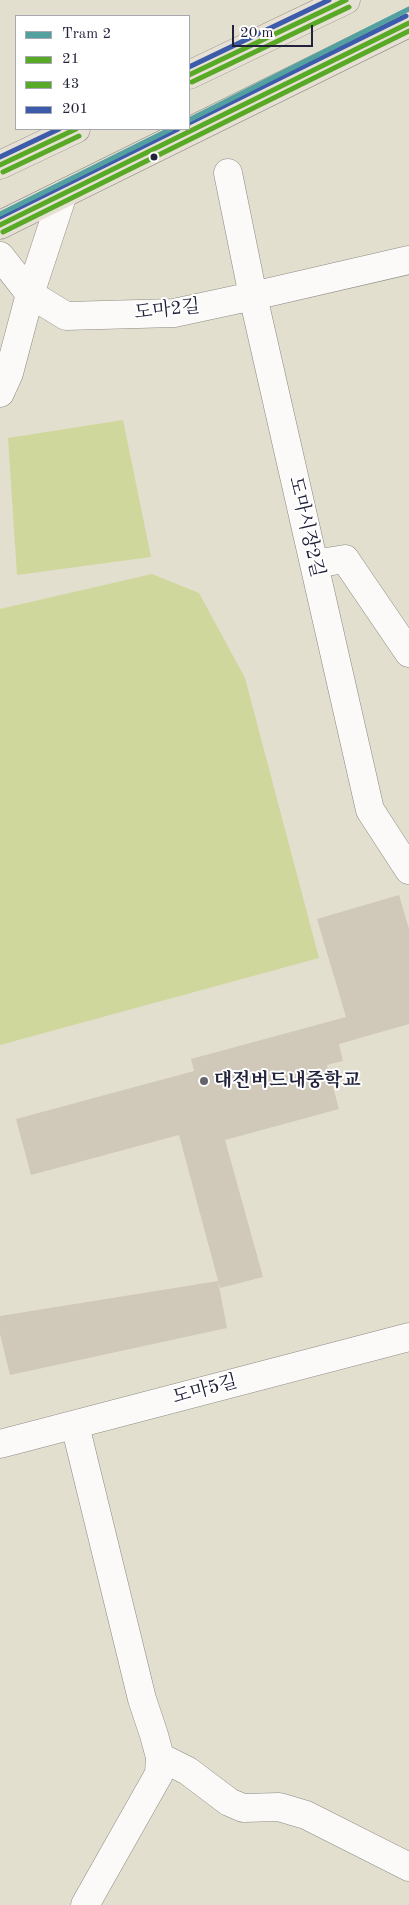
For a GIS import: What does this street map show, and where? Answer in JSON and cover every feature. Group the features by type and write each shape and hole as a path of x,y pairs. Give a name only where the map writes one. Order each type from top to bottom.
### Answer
{"main road":[{"path":"190,75 346,0"},
{"path":"0,225 409,24"},
{"path":"0,165 74,130"}],"street":[{"name":"도마시장2길","path":"228,173 253,296 370,810 409,870"},
{"path":"0,393 9,373 30,294 63,194"},
{"path":"0,256 30,294"},
{"name":"도마2길","path":"30,294 66,316 174,312 409,260"},
{"path":"314,564 345,559 409,653"},
{"name":"도마5길","path":"0,1444 409,1337"},
{"path":"75,1425 142,1699 160,1757 159,1774 85,1905"},
{"path":"160,1757 188,1771 229,1802 244,1808 279,1806 306,1815 409,1866"}],"green space":[{"path":"123,420 151,557 17,575 8,438"},
{"path":"152,574 199,593 245,678 319,958 0,1045 0,609"}],"building":[{"path":"399,895 409,929 409,1024 339,1044 343,1061 327,1065 339,1109 225,1140 263,1277 220,1288 179,1135 31,1175 16,1119 194,1071 191,1059 346,1017 317,919"},
{"path":"218,1281 227,1328 10,1375 0,1334 0,1316"}],"tram line":[{"name":"2","path":"190,119 409,9"},
{"name":"2","path":"0,214 169,130"}],"transit line":[{"name":"201","path":"190,67 329,0"},
{"name":"21","path":"190,75 346,0"},
{"name":"43","path":"192,82 349,7"},
{"name":"201","path":"190,123 406,16"},
{"name":"21","path":"0,225 409,23"},
{"name":"43","path":"3,232 409,31"},
{"name":"201","path":"0,157 57,130"},
{"name":"21","path":"0,165 74,130"},
{"name":"201","path":"0,217 176,130"},
{"name":"43","path":"3,172 79,136"}],"place":[{"name":"대전버드내중학교","path":"204,1081"}]}
